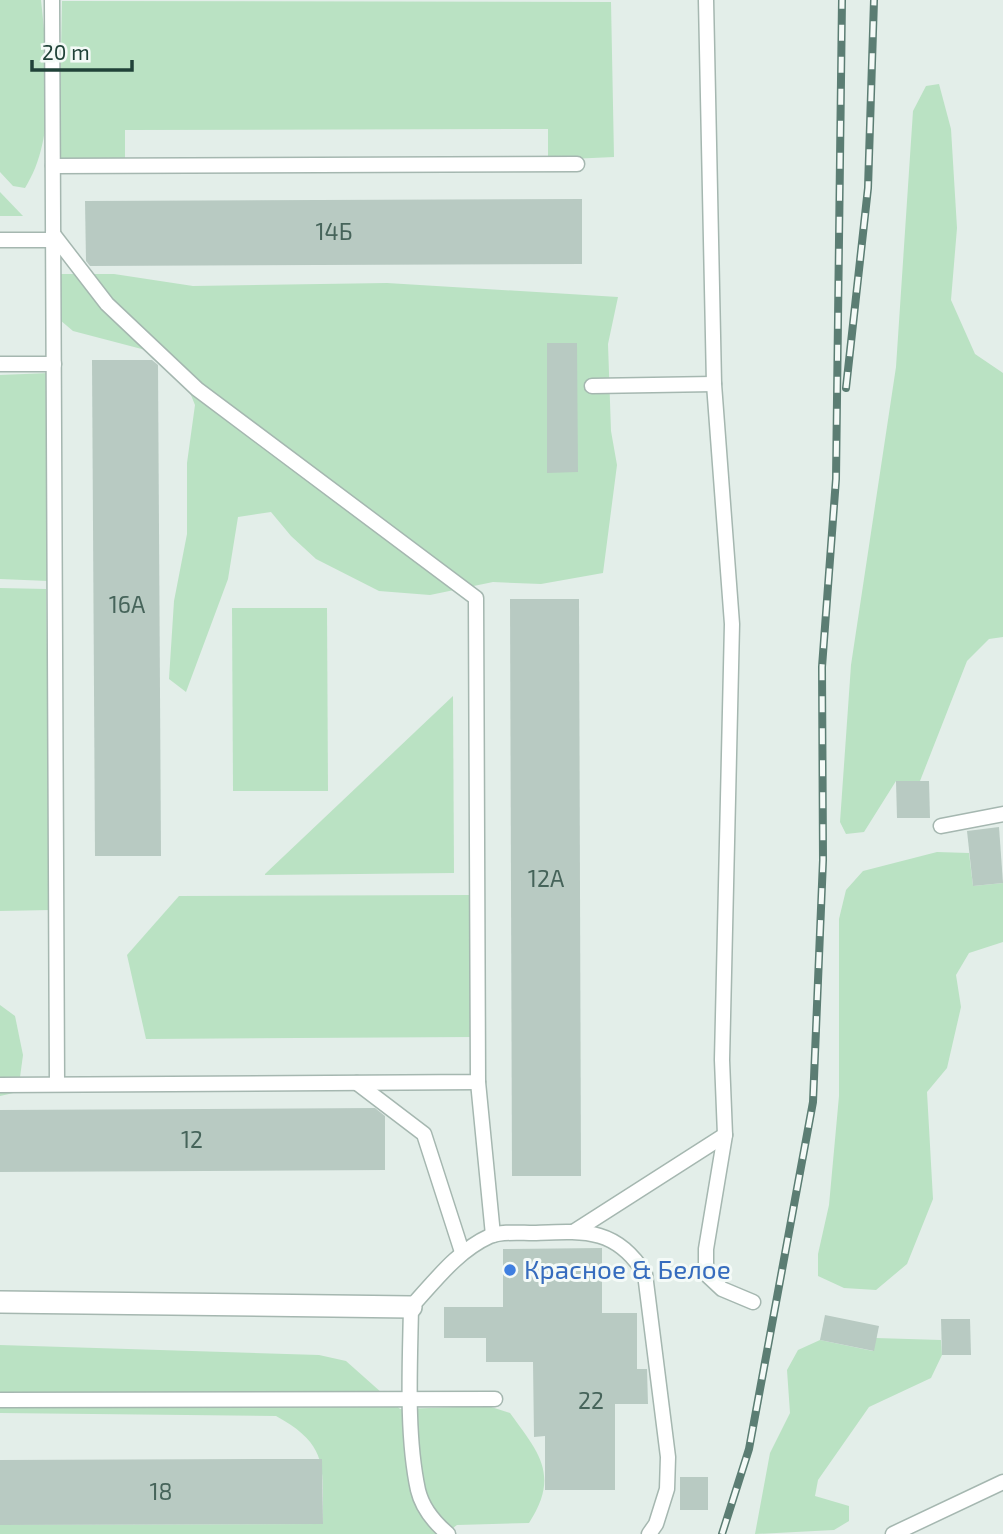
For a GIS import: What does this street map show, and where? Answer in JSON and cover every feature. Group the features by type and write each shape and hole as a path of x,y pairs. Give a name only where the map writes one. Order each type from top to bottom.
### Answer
{"street":[{"path":"0,1302 411,1307"}],"lane":[{"path":"52,0 57,1084"},
{"path":"706,0 714,384 732,624 722,1060 725,1135 706,1249 706,1274 722,1289 753,1302"},
{"path":"53,166 577,164"},
{"path":"0,240 53,237"},
{"path":"53,237 107,304 197,389 475,598 478,1082 493,1235"},
{"path":"0,364 54,364"},
{"path":"592,386 714,384"},
{"path":"941,826 1003,814"},
{"path":"0,1085 478,1082"},
{"path":"357,1083 424,1133 462,1252"},
{"path":"575,1231 725,1135"},
{"path":"448,1534 435,1523 418,1492 410,1399 411,1307 462,1252 493,1235 575,1231 607,1237 632,1252 645,1274 668,1457 667,1489 656,1524 649,1534"},
{"path":"0,1400 495,1399"},
{"path":"893,1534 1003,1482"}],"green space":[{"path":"0,0 41,0 46,47 46,121 35,168 25,188 13,186 0,172"},
{"path":"62,1 611,2 614,157 548,160 548,129 125,130 125,161 59,159"},
{"path":"939,84 951,129 957,228 951,300 975,354 1003,373 1003,637 989,639 967,661 920,781 896,781 864,832 846,834 840,822 851,665 896,367 913,111 926,86"},
{"path":"0,192 23,216 0,216"},
{"path":"60,274 114,274 193,286 387,283 618,297 608,344 611,431 617,465 603,573 541,584 493,582 430,595 379,591 316,559 291,536 271,512 238,517 228,579 186,692 169,679 174,601 187,534 187,463 195,405 176,358 73,331 60,320"},
{"path":"49,373 48,581 0,579 0,375"},
{"path":"0,588 46,589 51,910 0,911"},
{"path":"232,608 327,608 328,791 233,791"},
{"path":"453,696 454,873 265,875 265,874"},
{"path":"937,852 969,853 973,886 1003,883 1003,942 969,953 956,975 961,1007 947,1068 927,1092 933,1199 907,1264 876,1290 844,1288 818,1276 818,1254 829,1205 839,1096 839,919 846,890 863,871"},
{"path":"471,895 472,1037 146,1039 127,955 179,896"},
{"path":"0,1005 15,1016 23,1055 18,1092 0,1096"},
{"path":"876,1338 941,1340 942,1355 931,1378 869,1407 818,1480 815,1496 849,1506 849,1521 834,1530 755,1534 770,1453 790,1413 787,1370 798,1350 820,1340 873,1351"},
{"path":"0,1345 319,1355 346,1361 400,1409 488,1406 510,1413 537,1453 542,1465 543,1491 529,1523 457,1525 445,1534 0,1534 0,1525 323,1524 323,1488 320,1461 315,1449 294,1427 276,1416 0,1413"}],"building":[{"path":"582,199 582,264 90,266 86,261 85,201"},
{"path":"547,343 577,343 578,472 547,473"},
{"path":"92,360 152,360 158,365 161,856 95,856"},
{"path":"510,599 579,599 581,1176 512,1176"},
{"path":"896,781 929,781 930,818 897,818"},
{"path":"999,827 1003,883 973,886 967,831"},
{"path":"375,1108 385,1116 385,1170 0,1172 0,1110"},
{"path":"602,1248 602,1313 637,1313 637,1369 647,1369 648,1404 615,1404 615,1490 545,1490 545,1436 534,1437 533,1362 486,1362 486,1338 444,1338 444,1307 503,1307 503,1249"},
{"path":"825,1315 879,1326 874,1351 820,1340"},
{"path":"941,1319 970,1319 971,1355 942,1355"},
{"path":"322,1459 323,1524 0,1525 0,1460"},
{"path":"680,1477 708,1477 708,1510 680,1510"}],"railway":[{"path":"722,1534 749,1449 813,1102 823,860 822,667 836,479 842,0"},
{"path":"846,388 868,188 874,0"}],"place":[{"name":"Красное & Белое","path":"510,1270"}]}
